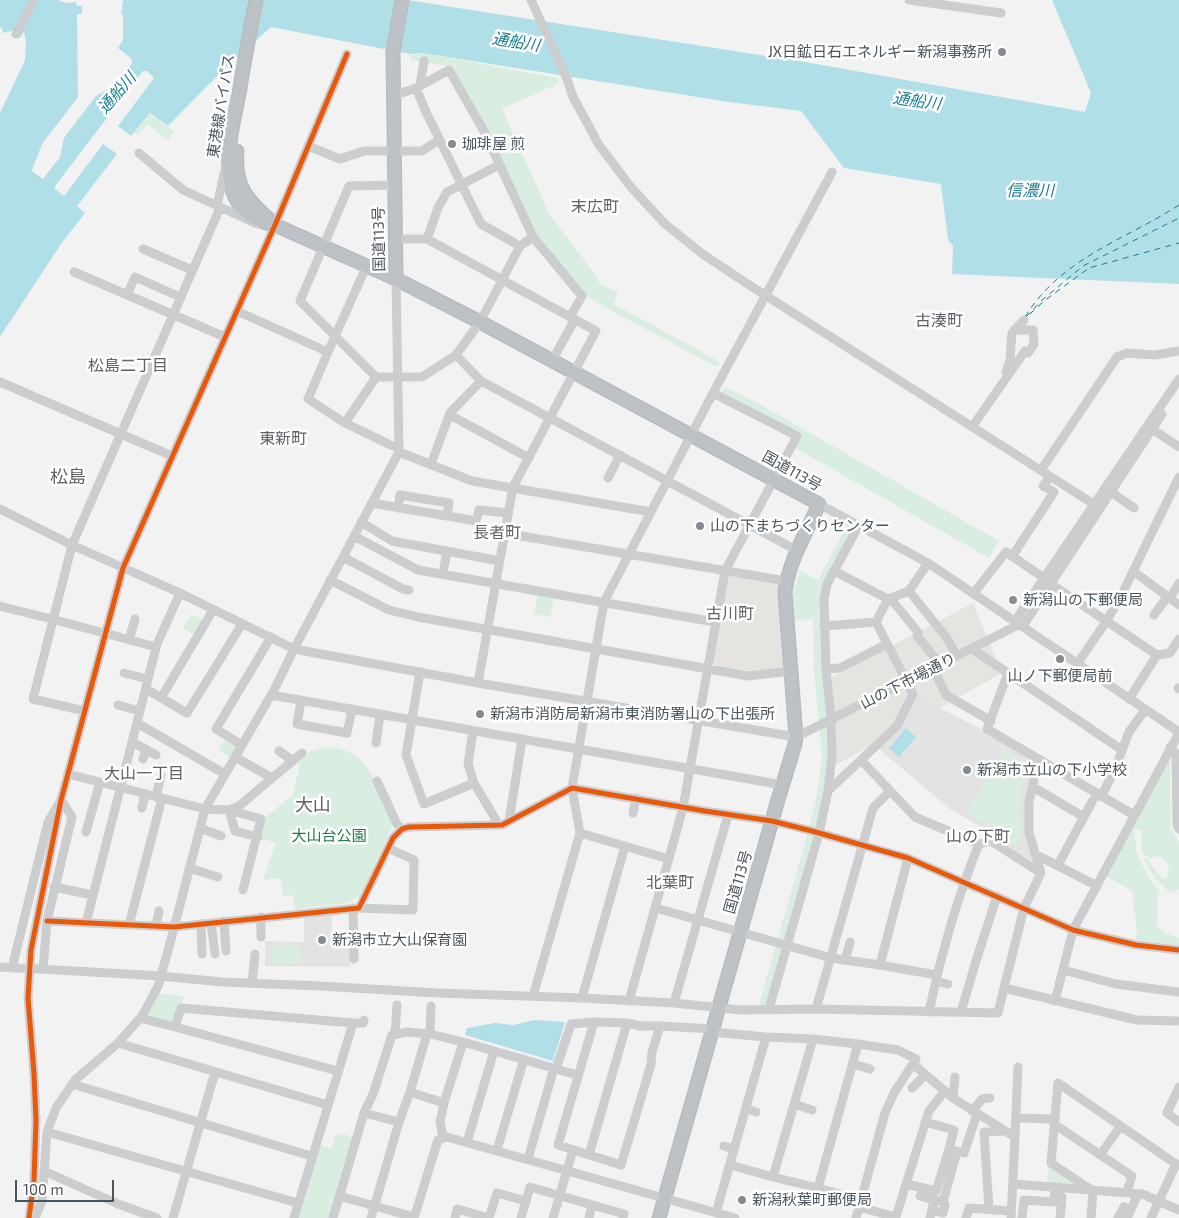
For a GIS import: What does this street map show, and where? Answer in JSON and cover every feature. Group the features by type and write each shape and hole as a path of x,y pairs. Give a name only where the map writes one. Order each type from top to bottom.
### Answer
{"highway":[{"name":"東港線バイパス","path":"256,0 232,154 245,196 251,204 275,225 396,279"},
{"name":"東港線バイパス","path":"232,154 264,0"},
{"name":"国道113号","path":"402,0 393,52 396,279 819,504 786,581 785,592 796,736 795,744 659,1218"}],"street":[{"path":"16,34 34,0"},
{"path":"909,0 1001,13"},
{"path":"532,3 567,79 573,97 599,145 630,186 665,224 704,255 765,295 1097,506"},
{"path":"29,1218 34,1180 36,1121 28,998 31,950 61,800 123,568 275,225 347,54"},
{"path":"424,60 418,87 439,140 481,224 520,246"},
{"path":"393,96 418,87 448,70 485,133 533,237 582,296 552,361"},
{"path":"308,146 340,159 364,151 422,150 439,140"},
{"path":"139,153 183,190 269,229 275,225"},
{"path":"84,711 33,699 52,618 72,545 219,207 232,154"},
{"path":"426,239 438,208 447,192 499,165"},
{"path":"533,996 580,833 572,788 604,602 713,393 832,172"},
{"path":"395,185 349,186 300,301 376,378 422,376 456,354 480,322 520,246 533,237"},
{"path":"396,239 426,239 596,331 513,487 478,683"},
{"path":"144,249 192,270"},
{"path":"367,265 308,400 345,423 399,450 472,481 651,512"},
{"path":"74,272 225,338"},
{"path":"127,295 135,277 180,297"},
{"path":"35,1218 42,1201 47,1132 56,1108 72,1084 118,1043 140,1018 158,986 205,809 271,695 399,450 396,279"},
{"path":"237,311 328,352"},
{"path":"1001,384 1010,360 1012,333 1024,320"},
{"path":"972,427 1025,351 1028,353 1034,344 1033,330 1014,330"},
{"path":"1041,470 1117,357 1127,353 1155,355 1179,351"},
{"path":"456,354 481,381 798,551"},
{"path":"345,423 376,378"},
{"path":"1019,624 1179,379"},
{"path":"431,464 450,412 481,381"},
{"path":"0,382 172,456"},
{"path":"1097,506 1111,492 1179,389"},
{"path":"629,1001 683,808 725,571 797,436 713,393"},
{"path":"450,415 529,458"},
{"path":"1152,429 1179,447"},
{"path":"608,478 620,455"},
{"path":"1015,552 1054,492 1043,486 1050,476"},
{"path":"1077,664 1106,622 1179,477"},
{"path":"1111,492 1134,508"},
{"path":"398,508 400,495 449,503 447,516"},
{"path":"372,503 476,521 478,510 508,513"},
{"path":"819,504 928,563 1179,732 1073,930 1056,1001"},
{"path":"0,509 72,545 180,593 294,649 478,683 796,736"},
{"path":"361,522 392,542 500,561"},
{"path":"769,1009 819,832 828,791 832,756 831,719 826,669 824,600 827,584 859,525"},
{"path":"504,533 786,581"},
{"path":"354,536 418,570 715,622"},
{"path":"443,574 447,551"},
{"path":"973,594 1006,552 1157,655"},
{"path":"343,557 403,589 409,590"},
{"path":"876,622 889,599 909,591 928,563"},
{"path":"834,571 889,599 918,632 918,636 936,666 946,695 991,720"},
{"path":"1133,571 1179,604"},
{"path":"330,580 389,610 418,617 748,676 791,671"},
{"path":"1154,614 1179,583"},
{"path":"909,591 946,637 957,656"},
{"path":"86,923 156,647 180,593"},
{"path":"0,606 52,618 156,647"},
{"path":"161,698 213,610"},
{"path":"129,640 135,619"},
{"path":"824,626 876,622"},
{"path":"828,791 896,726 913,694 876,622"},
{"path":"146,689 187,713 242,624"},
{"name":"山の下市場通り","path":"796,736 1019,624"},
{"path":"242,745 216,729 271,637"},
{"path":"1129,699 1157,655 1170,652 1179,639"},
{"path":"826,669 840,668 887,644"},
{"path":"972,648 1122,750"},
{"path":"420,672 406,755 424,804 474,783"},
{"path":"124,673 148,679"},
{"path":"1008,673 987,729 1035,757 1097,798 1134,815"},
{"path":"271,695 783,785"},
{"path":"301,701 297,724 347,733 352,710"},
{"path":"118,704 140,710"},
{"path":"1058,865 1084,817 1115,769 1129,732 1145,710"},
{"path":"376,742 380,715"},
{"path":"137,723 225,774"},
{"path":"473,731 468,764 474,783 500,825"},
{"path":"509,821 522,740"},
{"path":"132,742 156,754"},
{"path":"1170,747 1176,754 1177,825 1179,829"},
{"path":"143,758 146,749"},
{"path":"279,751 293,761"},
{"path":"229,810 239,806 302,753"},
{"path":"235,757 272,778"},
{"path":"0,967 161,976 221,982 674,1003 741,1010 816,1008 929,1012 998,1012 1024,908 1041,873 1029,833 1029,802 1033,786 1035,757"},
{"path":"861,760 915,817 979,844 991,841 1041,873"},
{"path":"68,774 205,809 229,810 261,819 258,837 243,890"},
{"path":"129,925 159,797 161,775"},
{"path":"86,832 100,782"},
{"path":"377,782 397,824 402,829"},
{"path":"1033,786 1084,817"},
{"path":"354,959 356,908 393,838 402,829 409,827 500,825 572,788 636,798 683,808 772,821 819,832 908,858 1073,930 1136,945 1179,950"},
{"path":"816,1008 873,808 890,791"},
{"path":"142,808 146,794"},
{"path":"633,813 636,798"},
{"path":"41,969 47,921 72,817 61,800"},
{"path":"15,968 48,822 61,800"},
{"path":"229,810 234,831 258,837"},
{"path":"674,1003 728,815"},
{"path":"200,828 221,836"},
{"path":"580,833 669,859"},
{"path":"929,1012 936,978 964,882 979,844"},
{"path":"582,998 625,846"},
{"path":"47,921 174,927 356,908 413,910 414,860 388,848"},
{"path":"1035,854 1097,886"},
{"path":"880,965 908,858"},
{"path":"189,868 218,877"},
{"path":"54,887 93,895"},
{"path":"962,1012 997,896"},
{"path":"656,908 831,958 880,965 936,978 948,984"},
{"path":"156,926 159,911"},
{"path":"261,918 261,937"},
{"path":"224,922 226,951"},
{"path":"211,923 215,954"},
{"path":"201,924 202,954"},
{"path":"845,960 850,942"},
{"path":"252,983 255,954"},
{"path":"1063,970 1116,984 1179,992"},
{"path":"221,972 221,982"},
{"path":"1004,988 1137,1020 1179,1020"},
{"path":"395,1034 397,1005"},
{"path":"371,1218 399,1122 429,1034 431,1006"},
{"path":"176,1027 181,1008 353,1023 363,1023 364,1020"},
{"path":"140,1018 338,1071"},
{"path":"594,1022 558,1145 621,1165 651,1064 652,1052 660,1026"},
{"path":"528,1159 555,1069 571,1024 594,1022 627,1023 766,1037 813,1039 898,1050 916,1059 894,1093 885,1113 856,1218"},
{"path":"294,1218 353,1023"},
{"path":"589,1155 627,1023"},
{"path":"332,1218 364,1113 373,1094 392,1035 408,1032 429,1034 578,1075"},
{"path":"712,1214 730,1164 766,1037"},
{"path":"773,1177 813,1039"},
{"path":"443,1137 440,1122 444,1103 463,1042"},
{"path":"118,1043 328,1105"},
{"path":"818,1188 858,1044"},
{"path":"467,1142 494,1051"},
{"path":"497,1150 524,1059"},
{"path":"852,1064 870,1069"},
{"path":"913,1064 952,1098 1015,1137"},
{"path":"1011,1214 1018,1067"},
{"path":"173,1218 215,1072"},
{"path":"912,1088 925,1075"},
{"path":"952,1098 955,1077"},
{"path":"72,1084 312,1156"},
{"path":"1093,1191 1051,1163 1058,1084 1176,1164 1151,1218"},
{"path":"1179,1087 1167,1113 1179,1122"},
{"path":"751,1091 760,1094"},
{"path":"410,1092 444,1103"},
{"path":"730,1164 818,1188 892,1217 906,1184 929,1111 944,1092"},
{"path":"949,1151 964,1153 974,1112 982,1099 990,1098"},
{"path":"794,1104 812,1110"},
{"path":"746,1109 756,1112"},
{"path":"364,1113 399,1122"},
{"path":"1016,1118 1054,1122 1132,1176 1127,1192"},
{"path":"906,1184 936,1191 949,1151 954,1130 925,1122"},
{"path":"1100,1155 1120,1127"},
{"path":"986,1212 984,1132 1004,1131"},
{"path":"47,1132 298,1203"},
{"path":"339,1196 414,1217 433,1153 438,1140 443,1137 497,1150 665,1198 712,1214 734,1218"},
{"path":"724,1146 734,1149"},
{"path":"553,1218 573,1150"},
{"path":"920,1196 939,1208 956,1155 949,1151"},
{"path":"44,1171 118,1204 157,1218"},
{"path":"1013,1184 1142,1194 1179,1210"},
{"path":"521,1218 530,1187 624,1214 623,1218"},
{"path":"966,1218 969,1208 1022,1217 1024,1200 1054,1202 1057,1187"},
{"path":"1057,1187 1058,1195 1062,1197 1060,1218"},
{"path":"1091,1218 1093,1191"},
{"path":"455,1218 457,1209 489,1218 497,1193 526,1201"},
{"path":"1124,1216 1138,1194"},
{"path":"588,1218 592,1205"}],"shaded area":[{"path":"728,576 780,584 786,669 750,671 712,665"},
{"path":"973,603 1002,673 834,766 830,678"},
{"name":"新潟市立山の下小学校","path":"916,695 984,731 1031,759 1030,782 1035,863 997,840 992,833 950,809 878,748"},
{"name":"新潟市立大山保育園","path":"332,915 331,939 350,941 350,967 265,966 265,941 304,942 304,918"}],"green space":[{"path":"424,53 557,78 559,83 502,109 550,215 595,274 600,284 618,292 614,304 720,362 717,367 582,293 533,234 448,66 410,60 410,55"},
{"path":"150,114 174,131 168,140 147,124 138,135 134,133"},
{"path":"725,387 763,406 999,541 989,558 795,448 801,438 720,395"},
{"path":"850,520 859,525 827,584 831,719 828,791 769,1009 758,1008 809,829 818,789 822,756 814,671 813,619 794,620 792,596 800,571 818,580"},
{"path":"538,594 554,597 550,617 534,614"},
{"path":"191,614 204,620 195,636 183,628"},
{"path":"225,739 235,745 236,748 230,757 219,750"},
{"name":"大山台公園","path":"324,747 345,750 360,760 372,774 394,823 358,897 348,903 295,909 293,895 283,896 281,878 263,880 276,843 259,838 264,818 293,795 301,757"},
{"path":"1002,749 1025,761 1019,804 1022,842 1016,846 1000,837 994,828 967,813"},
{"path":"1168,761 1170,762 1171,828 1179,843 1179,889 1170,893 1155,878 1144,860 1146,858 1165,879 1169,865 1160,856 1150,858 1142,853 1141,829 1134,830 1137,854 1149,878 1160,892 1157,926 1168,934 1179,938 1179,945 1135,940 1137,932 1132,891 1106,876"},
{"path":"272,945 300,946 300,964 272,963"},
{"path":"154,993 184,996 175,1027 142,1016"},
{"path":"336,1134 343,1136 344,1134 354,1138 330,1218 299,1218 320,1145 332,1148"},
{"path":"1049,1162 1089,1189 1046,1186"}],"water":[{"path":"0,0 58,0 66,3 76,2 77,6 82,6 82,14 77,14 78,97 42,144 32,170 43,179 60,157 64,138 96,96 114,86 132,63 132,59 118,48 123,40 123,15 121,14 123,0 407,0 805,62 1085,112 1091,93 1052,0 1179,0 1179,284 952,274 953,246 948,240 941,184 844,168 801,111 729,102 422,53 410,54 271,27 221,72 168,126 150,113 131,136 118,126 154,78 147,71 143,71 55,186 55,189 64,196 103,144 117,154 77,206 85,213 61,244 0,337 0,113 25,60 26,42 24,32 19,39 14,35 15,30 4,33 0,26"},
{"path":"906,728 916,737 899,757 889,748"},
{"path":"534,1020 565,1022 553,1061 465,1035 467,1028 495,1023 513,1025"}],"ferry route":[{"path":"1025,317 1040,297 1075,265 1179,205"},
{"path":"1026,317 1041,301 1083,266 1179,218"},
{"path":"1030,314 1044,301 1089,268 1179,243"}],"cycle path":[{"path":"29,1218 34,1180 36,1121 28,998 31,950 61,800 123,568 275,225 347,54"},
{"path":"47,921 174,927 359,908 393,838 402,829 409,827 502,825 572,788 772,821 812,831 908,858 1073,930 1136,945 1179,950"}],"place":[{"name":"JX日鉱日石エネルギー新潟事務所","path":"1002,52"},
{"name":"珈琲屋 煎","path":"452,144"},
{"name":"山の下まちづくりセンター","path":"700,526"},
{"name":"新潟山の下郵便局","path":"1013,600"},
{"name":"山ノ下郵便局前","path":"1060,659"},
{"name":"新潟市消防局新潟市東消防署山の下出張所","path":"480,714"},
{"name":"新潟市立山の下小学校","path":"967,770"},
{"name":"新潟市立大山保育園","path":"322,940"},
{"name":"新潟秋葉町郵便局","path":"742,1200"}],"district":[{"name":"末広町","path":"595,207"},
{"name":"古湊町","path":"939,321"},
{"name":"松島二丁目","path":"128,366"},
{"name":"東新町","path":"283,439"},
{"name":"松島","path":"68,477"},
{"name":"長者町","path":"497,533"},
{"name":"古川町","path":"730,614"},
{"name":"大山一丁目","path":"144,774"},
{"name":"大山","path":"313,805"},
{"name":"山の下町","path":"978,837"},
{"name":"北葉町","path":"670,883"}],"water label":[{"name":"通船川","path":"516,42"},
{"name":"通船川","path":"117,93"},
{"name":"通船川","path":"917,101"},
{"name":"信濃川","path":"1030,191"}]}
